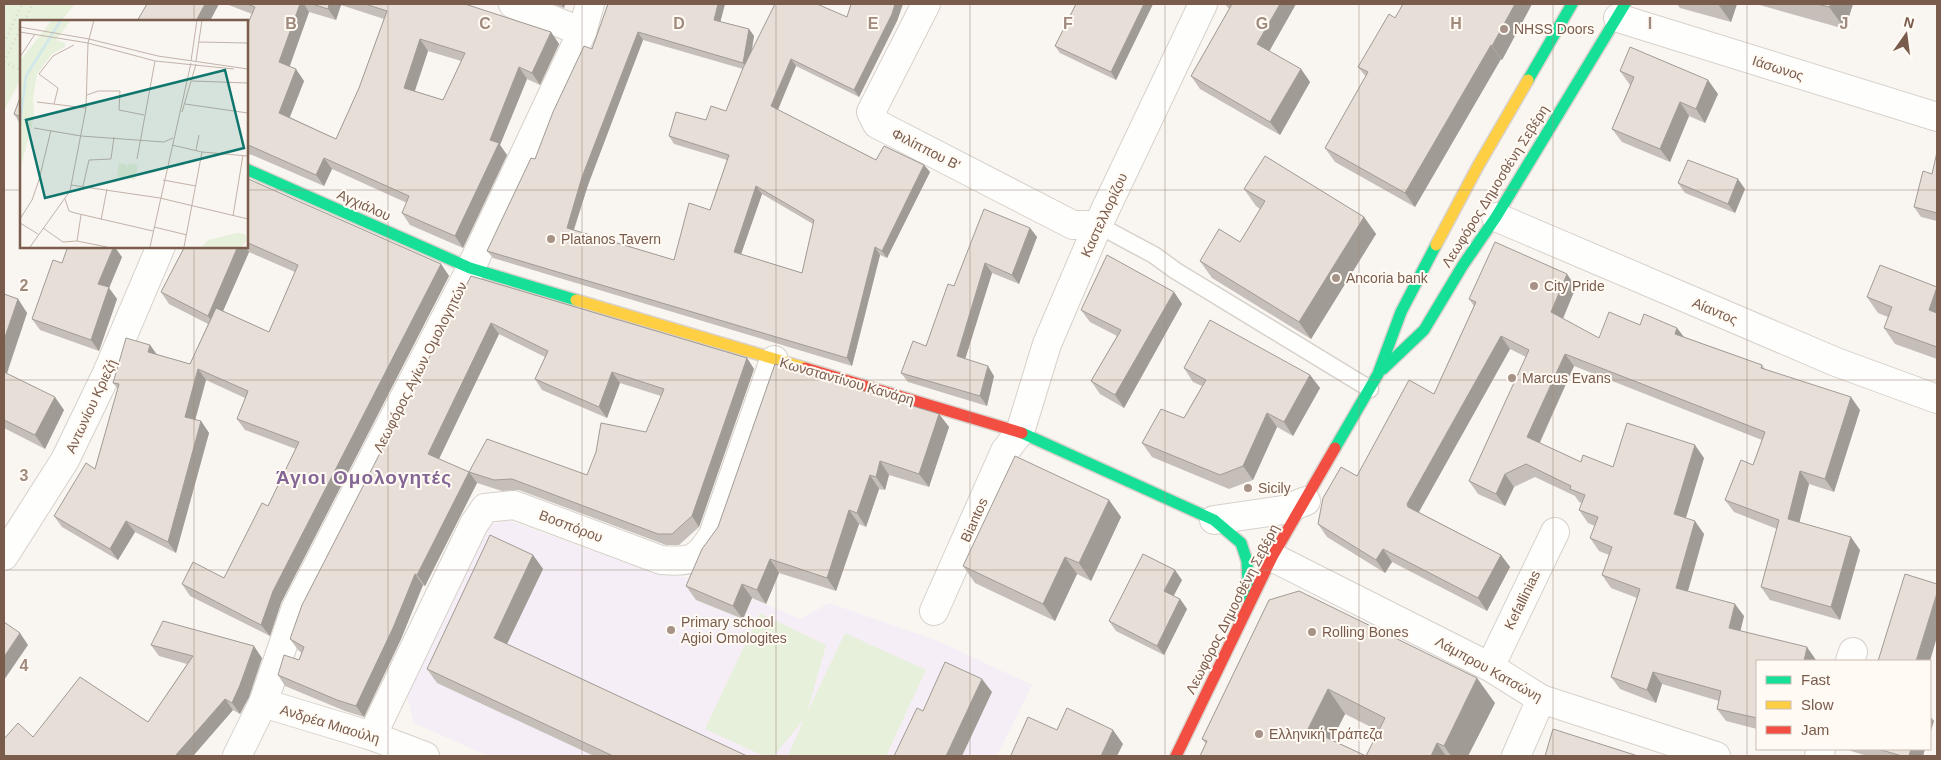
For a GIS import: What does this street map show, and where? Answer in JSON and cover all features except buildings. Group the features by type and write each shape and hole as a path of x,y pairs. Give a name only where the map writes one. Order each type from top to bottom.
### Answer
{"main road":[{"name":"Λεωφόρος Δημοσθένη Σεβέρη","path":"1176,756 1249,601 1272,557 1370,389 1378,374 1402,312 1478,166 1572,4"},
{"name":"Λεωφόρος Δημοσθένη Σεβέρη","path":"1378,374 1424,330 1463,265 1496,217 1622,11"},
{"name":"Αγχιάλου","path":"248,170 470,268"},
{"name":"Κωνσταντίνου Κανάρη","path":"470,268 1020,432 1214,520 1241,543 1247,561 1249,601"}],"street":[{"path":"513,4 582,32"},
{"name":"Λεωφόρος Αγίων Ομολογητών","path":"237,756 263,703 296,610 470,268 582,32 590,4"},
{"name":"Φιλίππου Β'","path":"926,4 871,112 877,124 1073,225 1098,225"},
{"name":"Καστελλορίζου","path":"1020,432 1047,344 1098,225 1203,4"},
{"name":"Ιάσωνος","path":"1622,11 1937,117"},
{"name":"Αίαντος","path":"1496,217 1836,362 1937,399"},
{"name":"Αντωνίου Κριεζή","path":"4,556 66,460 107,373 160,248"},
{"name":"Βοσπόρου","path":"372,736 474,524 485,508 499,505 514,505 661,560 679,561 695,558 705,548 712,535 774,360"},
{"name":"Biantos","path":"934,611 1004,451 1020,432"},
{"path":"1214,520 1275,512 1306,501"},
{"name":"Kefallinias","path":"1490,667 1554,532"},
{"name":"Λάμπρου Κατσώνη","path":"1272,557 1490,667 1540,699 1716,756"},
{"path":"1516,756 1540,699"},
{"name":"Ανδρέα Μιαούλη","path":"263,703 372,736 425,756"}],"lane":[{"path":"1098,225 1154,255 1176,271 1370,389"}],"path":[{"path":"4,43 22,4"},
{"path":"25,20 33,4"},
{"path":"20,29 4,62 20,70"}],"shaded area":[{"name":"Primary school Agioi Omologites","path":"507,520 657,574 710,580 800,619 829,603 936,640 1032,685 997,756 488,756 414,723 405,690 487,526"}],"green space":[{"path":"4,4 75,4 62,20 20,20 20,80 4,111"},
{"path":"760,613 826,645 807,713 845,633 926,670 886,756 788,756 804,719 774,756 764,756 705,729"}],"traffic: fast":[{"path":"1528,80 1572,4"},
{"path":"1383,369 1424,330 1463,265 1496,217 1625,4"},
{"path":"248,170 470,268 576,300"},
{"path":"1335,448 1378,374 1401,312 1436,245"},
{"path":"1022,433 1214,520 1241,543 1247,561 1249,601"}],"traffic: slow":[{"path":"1436,245 1478,166 1528,80"},
{"path":"576,300 805,368"}],"traffic: jam":[{"path":"805,368 1022,433"},
{"path":"1176,756 1272,557 1335,448"}],"place":[{"name":"NHSS Doors","path":"1504,29"},
{"name":"Platanos Tavern","path":"551,239"},
{"name":"Ancoria bank","path":"1336,278"},
{"name":"City Pride","path":"1534,286"},
{"name":"Marcus Evans","path":"1512,378"},
{"name":"Sicily","path":"1248,488"},
{"name":"Primary school Agioi Omologites","path":"671,630"},
{"name":"Rolling Bones","path":"1312,632"},
{"name":"Ελληνική Τράπεζα","path":"1259,734"}],"district":[{"name":"Άγιοι Ομολογητές","path":"364,477"}]}
